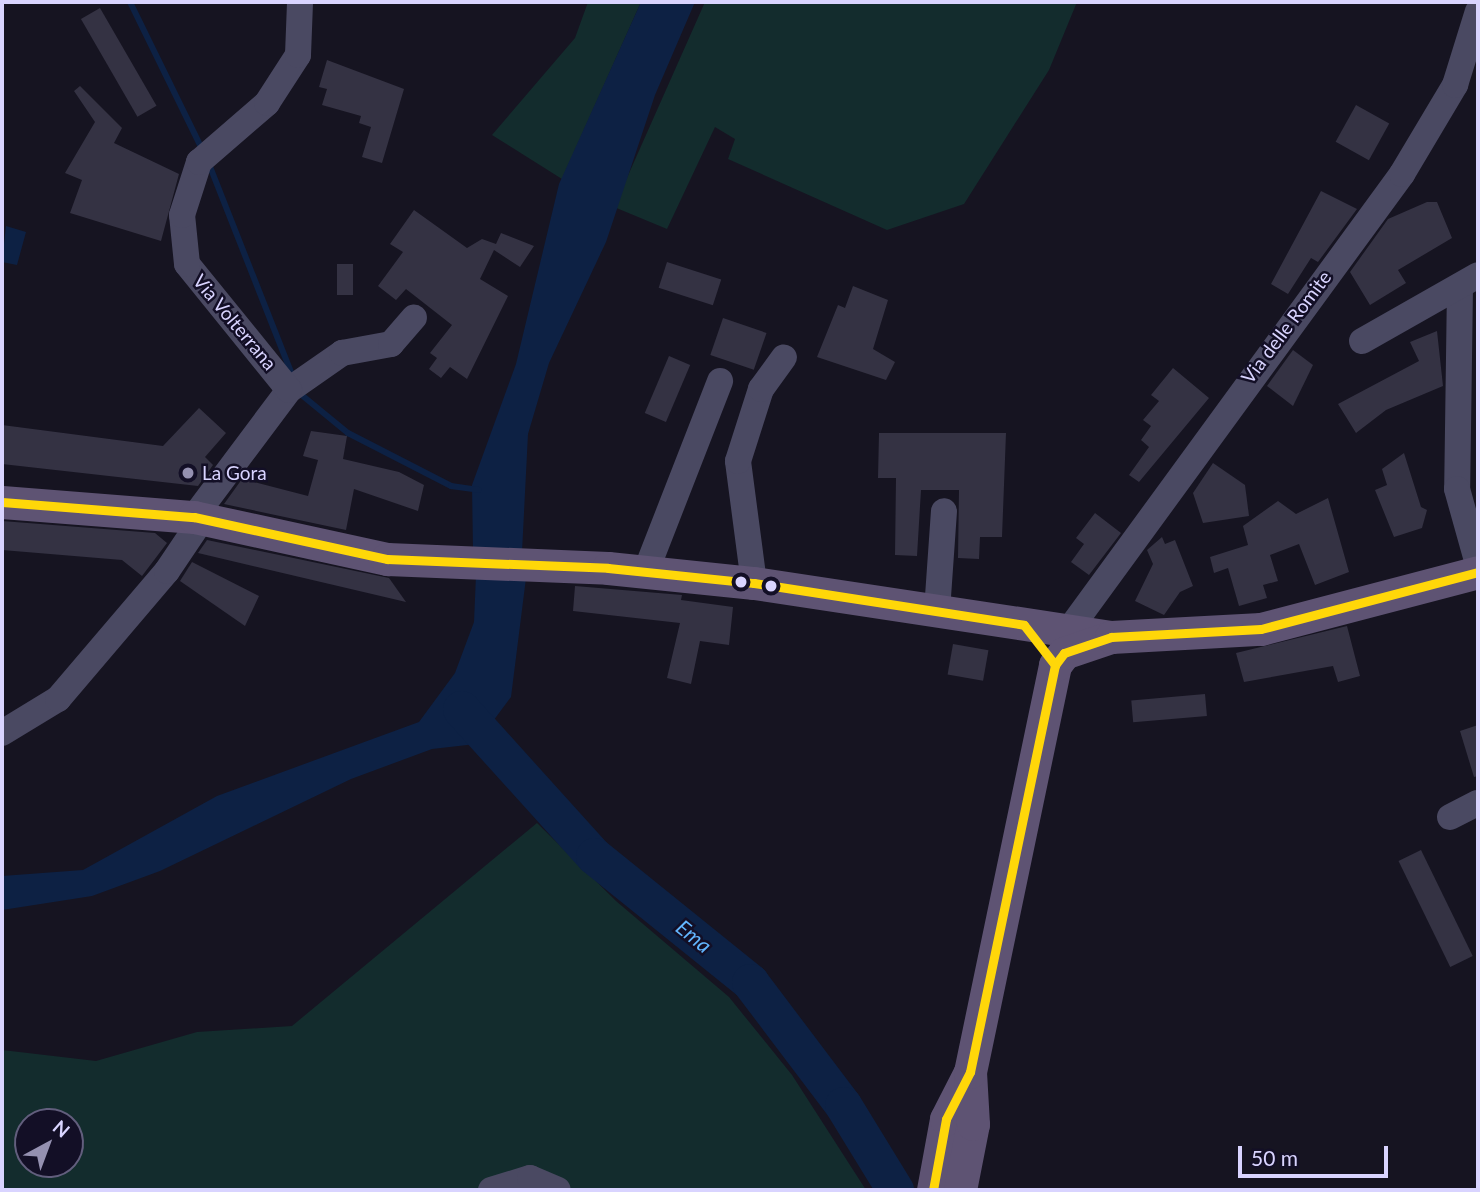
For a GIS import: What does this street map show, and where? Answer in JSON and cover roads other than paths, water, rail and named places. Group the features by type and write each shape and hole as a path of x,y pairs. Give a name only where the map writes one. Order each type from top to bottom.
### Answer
{"main road":[{"path":"2,502 198,518 351,554 427,561 646,571 754,583 937,611 1048,641 1078,645 1111,637 1173,639 1261,629 1478,572"},
{"path":"933,1190 959,1121 970,1072 1048,641"},
{"path":"959,1121 960,1190"}],"street":[{"name":"Via Volterrana","path":"289,390 187,264 182,215 199,162 267,103 293,64 300,2"},
{"name":"Via delle Romite","path":"1048,641 1402,174 1455,85 1478,11"},
{"path":"1362,341 1469,281"},
{"path":"1469,281 1457,489 1478,564"},
{"name":"Via Volterrana","path":"2,733 58,699 167,570 198,518 289,390 342,353 391,344 414,318"},
{"path":"754,583 738,461 761,390 784,357"},
{"path":"646,571 720,381"},
{"path":"937,611 944,511"},
{"path":"1450,817 1478,803"},
{"path":"491,1190 530,1178 558,1190"}],"water":[{"path":"641,2 695,2 655,95 606,242 549,363 528,434 522,552 473,550 472,485 516,364 559,184"},
{"path":"6,226 26,232 17,265 2,262"},
{"path":"476,575 526,578 511,697 476,744 432,749 351,779 160,871 92,896 2,910 2,876 83,870 217,796 419,722 455,673 474,622"}],"waterway":[{"path":"130,2 203,151"},
{"path":"209,164 292,375"},
{"path":"298,392 348,433 451,486 479,490"},
{"name":"Ema","path":"461,709 594,856 750,982 843,1105 895,1190"}],"place":[{"name":"La Gora","path":"188,473"}]}
